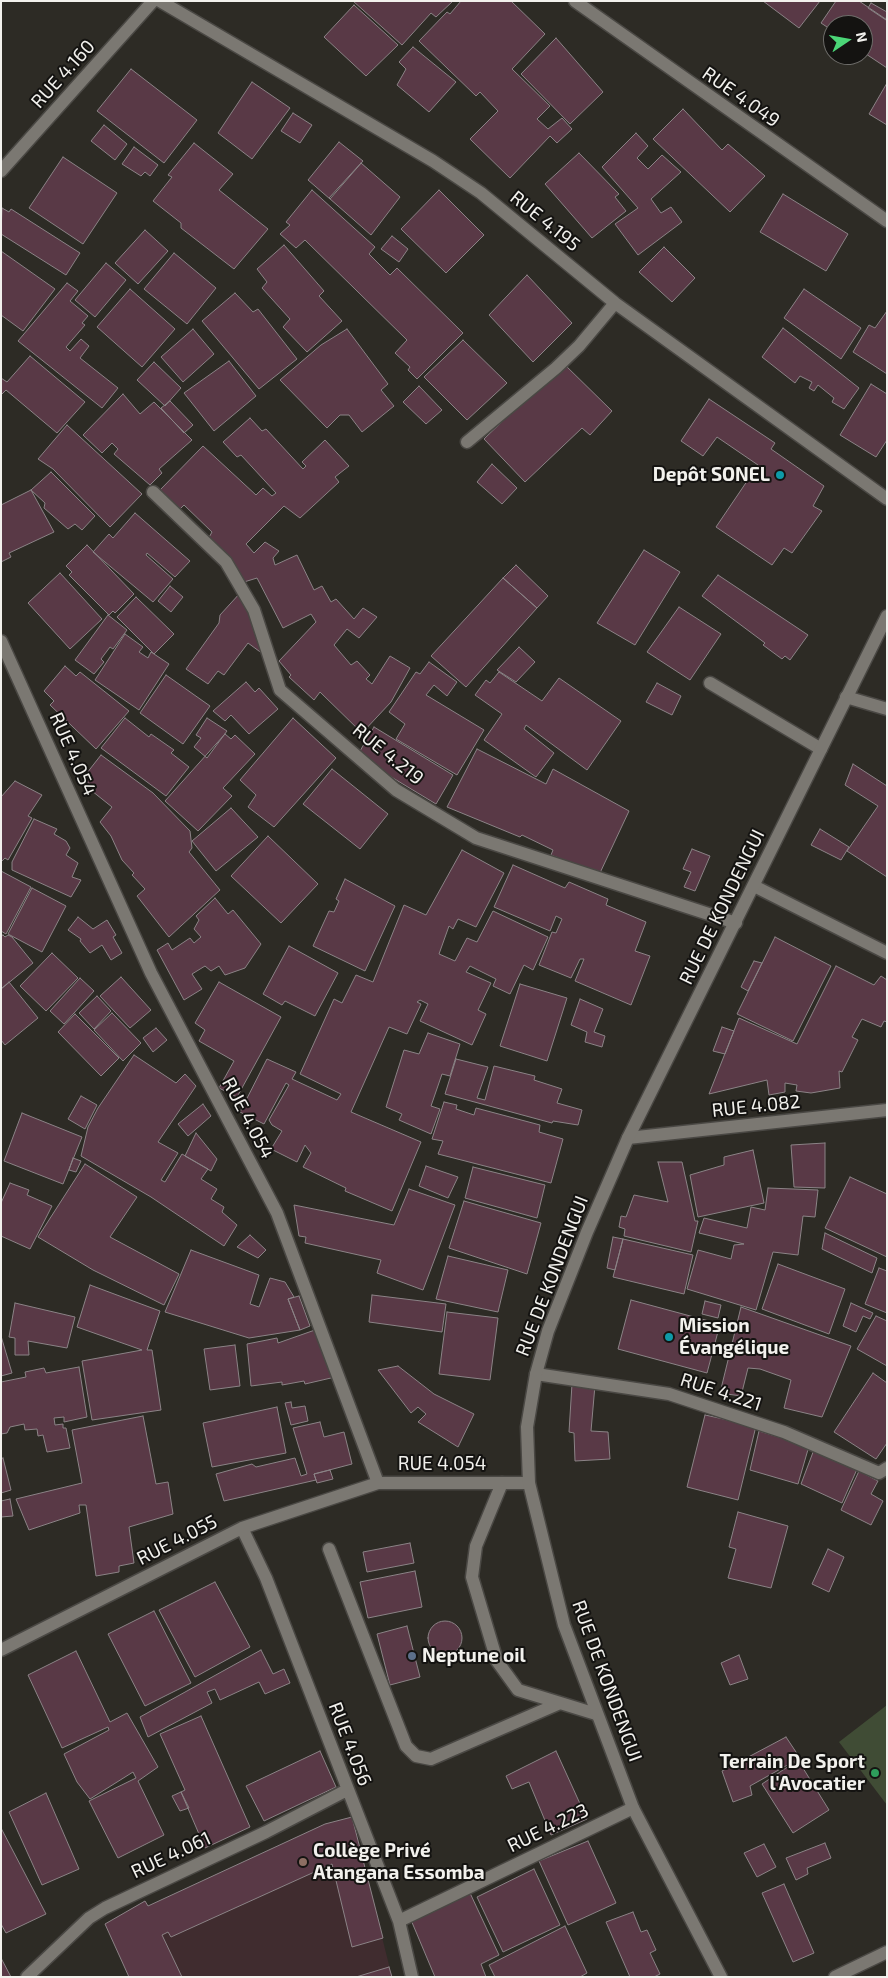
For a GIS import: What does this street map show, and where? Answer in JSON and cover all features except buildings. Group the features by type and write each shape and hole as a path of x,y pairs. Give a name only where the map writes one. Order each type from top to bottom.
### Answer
{"street":[{"name":"RUE 4.160","path":"1,171 152,1"},
{"name":"RUE 4.195","path":"160,1 433,161 473,188 615,304 887,499"},
{"name":"RUE 4.049","path":"575,1 887,221"},
{"path":"467,442 567,357 615,304"},
{"name":"RUE 4.219","path":"153,492 226,562 254,610 280,690 396,790 476,838 736,924"},
{"name":"RUE DE KONDENGUI","path":"720,1977 633,1808 564,1625 530,1483 528,1426 536,1374 548,1331 587,1232 628,1138 736,924 887,616"},
{"name":"RUE 4.054","path":"1,641 151,973 277,1213 378,1483 530,1483"},
{"path":"710,683 821,749"},
{"path":"846,697 887,709"},
{"path":"754,886 887,953"},
{"name":"RUE 4.082","path":"628,1138 887,1110"},
{"name":"RUE 4.221","path":"536,1374 669,1394 784,1432 879,1473 887,1468"},
{"name":"RUE 4.055","path":"1,1650 242,1528 378,1483"},
{"path":"502,1483 476,1546 472,1577 496,1662 518,1690 596,1714"},
{"name":"RUE 4.056","path":"242,1528 266,1578 399,1921 412,1977"},
{"path":"329,1549 406,1746 416,1756 431,1759 560,1703"},
{"name":"RUE 4.061","path":"27,1977 89,1918 105,1908 266,1832 348,1790"},
{"name":"RUE 4.223","path":"399,1921 633,1808"},
{"path":"835,1977 887,1952"}],"shaded area":[{"name":"Collège Privé Atangana Essomba","path":"352,1817 392,1977 129,1977 105,1924 145,1901 149,1906 325,1824"}],"green space":[{"name":"Terrain De Sport l'Avocatier","path":"887,1705 887,1805 839,1742"}],"place":[{"name":"Depôt SONEL","path":"780,475"},
{"name":"Mission Évangélique","path":"669,1337"},
{"name":"Neptune oil","path":"412,1656"},
{"name":"Terrain De Sport l'Avocatier","path":"875,1773"},
{"name":"Collège Privé Atangana Essomba","path":"303,1862"}]}
